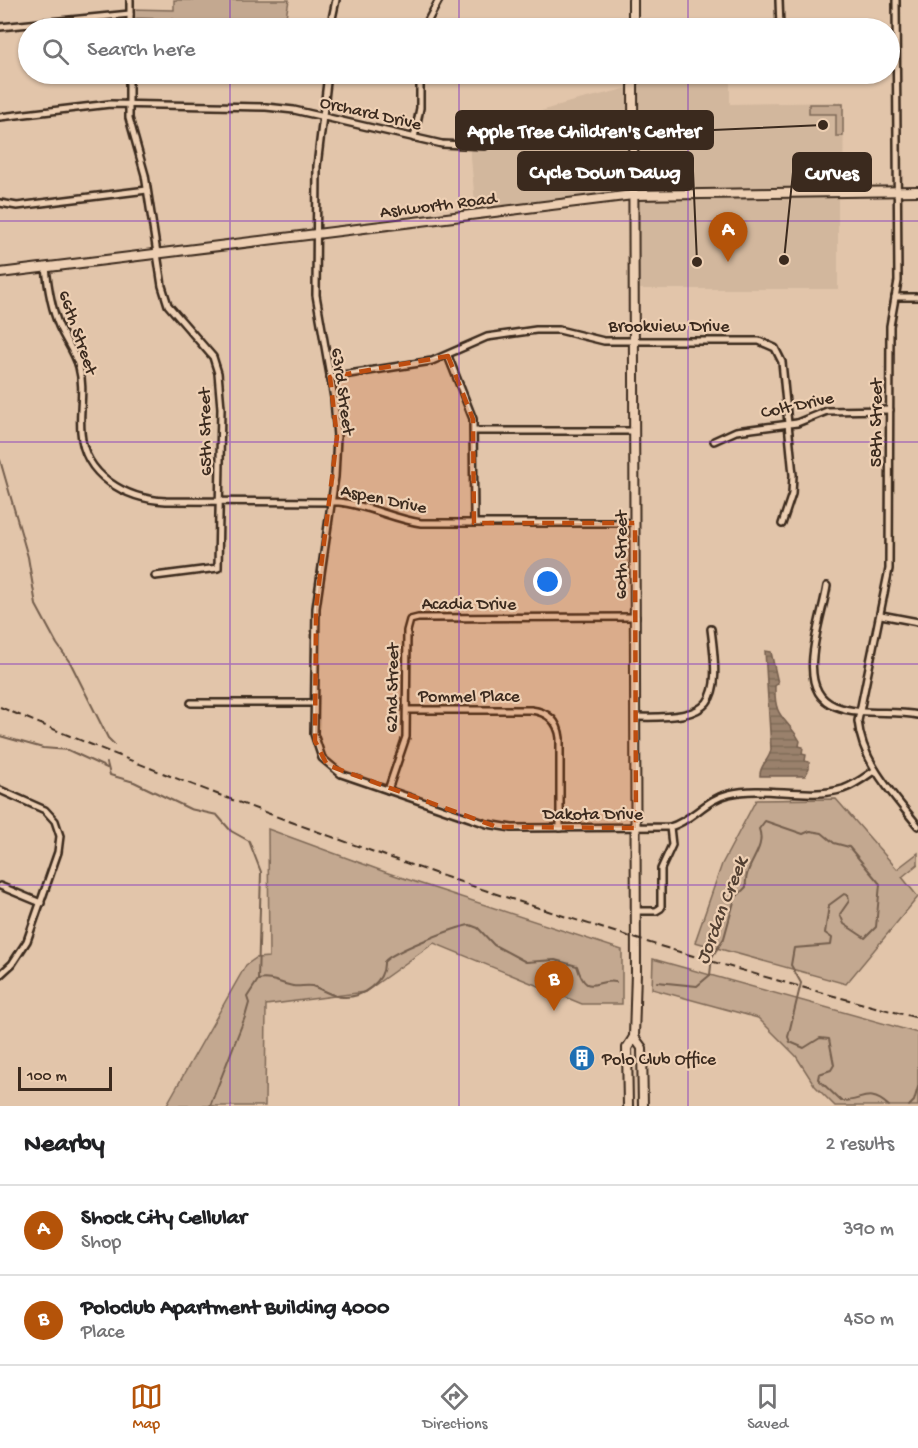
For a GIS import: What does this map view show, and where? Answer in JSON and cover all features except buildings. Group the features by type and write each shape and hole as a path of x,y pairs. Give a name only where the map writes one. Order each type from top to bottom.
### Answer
{"main road":[{"path":"633,0 633,18"},
{"name":"60th Street","path":"628,1106 627,1048 634,1037 636,910 633,84"},
{"name":"Ashworth Road","path":"0,273 633,195 918,191"},
{"name":"60th Street","path":"634,1037 642,1048 643,1106"}],"street":[{"path":"130,0 130,18"},
{"path":"332,18 336,0"},
{"path":"429,18 439,0"},
{"path":"779,0 780,18"},
{"name":"58th Street","path":"895,18 896,0"},
{"path":"90,18 130,14"},
{"path":"0,27 18,25"},
{"name":"65th Street","path":"129,84 131,132 147,190 155,254 168,305 213,357 218,373 221,408 218,568 155,576"},
{"name":"63rd Street","path":"317,749 314,703 316,608 331,501 337,437 330,377 317,311 317,166 327,84"},
{"path":"414,138 420,108 420,84"},
{"name":"58th Street","path":"894,84 898,281 890,326 890,561 881,615 859,710 863,745 875,770 918,826"},
{"name":"Orchard Drive","path":"0,117 128,104 280,108 453,146 485,146"},
{"path":"0,203 17,206 147,190"},
{"name":"66th Street","path":"46,267 51,305 77,359 81,374 83,389 81,435 87,455 106,480 128,494"},
{"path":"896,297 918,297"},
{"name":"Brookview Drive","path":"330,377 420,363 448,356 487,337 536,330 559,330 604,341 759,341 774,348 783,369 788,425"},
{"path":"448,356 471,407 474,431 474,523"},
{"name":"Colt Drive","path":"714,441 736,431 788,425 827,411 890,410"},
{"path":"782,524 792,494 788,425"},
{"path":"474,431 635,430"},
{"name":"Aspen Drive","path":"128,494 148,500 331,501 362,504 402,520 474,523 635,523"},
{"path":"827,586 813,647 812,665 821,698 834,706 918,715"},
{"path":"881,615 918,622"},
{"name":"Acadia Drive","path":"410,620 418,618 636,617"},
{"name":"62nd Street","path":"388,790 406,737 407,631 410,620"},
{"path":"636,717 681,717 696,711 708,700 717,677 711,629"},
{"path":"191,703 314,703"},
{"name":"Pommel Place","path":"407,710 531,710 548,715 559,731 560,828"},
{"name":"Dakota Drive","path":"317,749 334,770 497,827 670,827 686,822 708,804 725,795 742,792 833,791 852,785 875,770"},
{"path":"0,789 45,810 58,828 58,852 32,929 21,953 0,975"},
{"path":"636,910 656,911 660,908 661,869 672,845 670,827"},
{"path":"0,886 41,903"}],"highlighted area":[{"path":"448,356 473,419 474,523 635,523 636,828 497,827 327,765 315,741 314,665 316,608 337,437 330,377"}],"shaded area":[{"path":"174,0 289,0 286,18 130,18 130,9 174,10"},
{"path":"633,84 730,84 730,104 844,102 843,192 838,192 838,289 633,289 633,195 476,215 470,146 493,127 566,103 633,87"},
{"path":"809,104 843,104 843,136 836,136 836,114 809,114"},
{"path":"765,651 771,652 778,683 775,686 776,705 800,741 799,746 803,747 802,754 806,755 805,761 809,762 809,769 805,776 760,776 771,749"},
{"path":"836,799 897,869 918,853 918,864 902,877 918,897 846,984 695,942 722,864 756,800"},
{"path":"268,829 385,872 622,950 622,1004 582,1004 434,943 365,992 266,1005 265,1106 166,1106 246,965 256,958 269,957"},
{"path":"653,959 918,1033 918,1106 835,1106 815,1086 796,1056 758,1018 652,989"}],"waterway":[{"path":"0,460 28,557 36,605 57,644 71,664 108,738 114,744"},
{"path":"0,736 43,748 68,750 107,768"},
{"path":"107,763 110,775 134,782 190,809 217,815 231,831 249,841 261,872 258,980"},
{"name":"Jordan Creek","path":"657,982 697,986 710,975 712,957 724,938 735,898 746,887 748,872 760,844 759,829 765,821 803,834 810,831 822,833 834,843 849,847 880,884 876,927 865,938 844,924 840,914 849,901 848,895 844,894 829,905 825,933 832,938 831,945 794,948 791,965 801,983 788,1037 790,1042 804,1048 820,1038 829,1039 834,1065 831,1070 819,1074 818,1079 841,1101 870,1096 882,1100 889,1106"},
{"name":"Jordan Creek","path":"210,1106 245,1017 249,1003 247,997 258,980 272,980 293,986 312,986 339,997 358,995 376,982 381,976 384,962 398,952 470,925 478,928 494,945 526,962 555,960 577,966 584,982 588,985 616,982"},
{"name":"Jordan Creek","path":"909,1106 914,1101 918,1087"}],"railway":[{"path":"0,707 225,797 453,879 684,953 918,1018"}],"place":[{"name":"Apple Tree Children's Center","path":"823,125"},
{"name":"Curves","path":"784,260"},
{"name":"Cycle Down Dawg","path":"697,262"},
{"name":"Shock City Cellular","path":"728,262"},
{"name":"Poloclub Apartment Building 4000","path":"554,1011"},
{"name":"Polo Club Office","path":"582,1058"}]}
